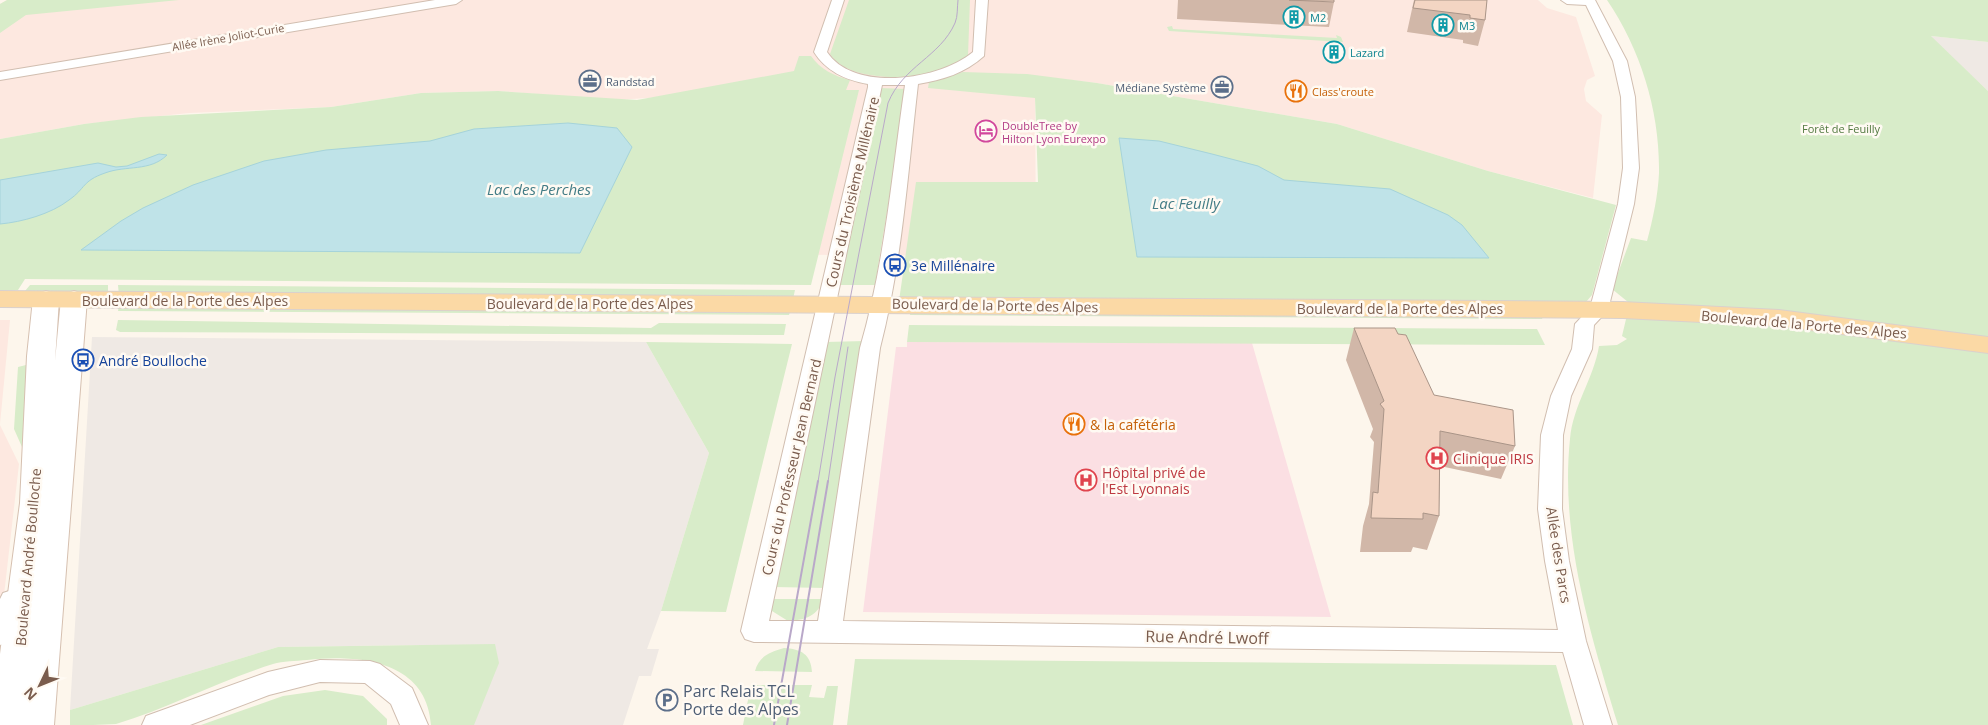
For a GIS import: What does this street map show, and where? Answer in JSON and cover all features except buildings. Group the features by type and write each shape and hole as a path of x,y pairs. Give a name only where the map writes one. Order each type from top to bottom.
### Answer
{"main road":[{"name":"Boulevard de la Porte des Alpes","path":"0,299 59,307"},
{"name":"Boulevard de la Porte des Alpes","path":"0,314 59,307 1779,318 1916,334 1988,345"},
{"name":"Boulevard André Boulloche","path":"10,725 59,307"},
{"name":"Boulevard André Boulloche","path":"35,725 59,307"},
{"name":"Boulevard de la Porte des Alpes","path":"1592,317 1699,328 1803,335 1988,358"}],"street":[{"name":"Allée Irène Joliot-Curie","path":"0,76 456,0"},
{"name":"Cours du Troisième Millénaire","path":"838,0 820,52 828,63 836,69 853,76 874,80 912,81 951,72 974,59 979,53 982,0"},
{"path":"1566,0 1589,1"},
{"name":"Allée des Parcs","path":"1573,641 1557,561 1550,509 1552,435 1561,396 1582,349 1626,204 1631,168 1628,97 1620,61 1589,1"},
{"name":"Cours du Troisième Millénaire","path":"825,312 875,87 874,80"},
{"path":"829,632 870,348 879,311 900,181 912,81"},
{"name":"Cours du Professeur Jean Bernard","path":"754,631 825,312"},
{"path":"0,634 24,556 36,503"},
{"name":"Rue André Lwoff","path":"754,631 1573,641"},
{"path":"1573,641 1598,725"},
{"path":"156,725 268,684 320,671 370,672 402,696 414,725"}],"shaded area":[{"path":"7,0 1538,0 1547,8 1576,17 1595,76 1587,80 1584,89 1586,101 1602,115 1593,198 1488,171 1337,124 1097,83 1035,76 1036,256 688,254 662,97 616,100 499,91 421,93 331,107 189,113 84,124 0,139 0,4"},
{"path":"1931,36 1988,42 1988,91 1935,41"},
{"path":"0,320 10,320 0,424"},
{"path":"92,337 646,342 709,453 661,611 647,649 659,649 651,676 639,676 623,725 462,725 459,687 418,645 278,647 70,710"},
{"name":"Hôpital privé de l'Est Lyonnais","path":"907,342 1252,343 1331,617 863,612 896,347 907,347"},
{"path":"0,425 19,464 0,630"}],"green space":[{"path":"7,0 179,0 26,15 0,33 0,4"},
{"path":"849,0 970,0 968,56 934,72 905,77 876,76 849,69 838,63 830,54"},
{"name":"Forêt de Feuilly","path":"1607,0 1988,0 1988,42 1931,36 1988,91 1988,339 1645,306 1628,302 1612,289 1631,238 1647,241 1658,190 1659,173 1656,127 1646,82 1630,40"},
{"path":"1172,26 1173,29 1337,38 1336,35 1341,37 1343,42 1169,31 1167,27"},
{"path":"799,56 811,56 828,71 850,80 846,90 859,90 811,285 25,279 18,290 0,291 0,139 84,124 141,117 331,107 421,93 498,91 637,100 794,71"},
{"path":"963,72 1027,74 1097,83 1337,124 1488,171 1616,205 1592,295 1586,302 899,301 916,182 1038,182 1035,98 928,88 929,82"},
{"path":"879,88 907,89 875,285 837,285"},
{"path":"30,285 108,285 108,296 25,291"},
{"path":"118,285 795,290 793,299 119,296"},
{"path":"119,305 791,309 789,315 118,311"},
{"path":"911,310 1544,314 1542,319 910,315"},
{"path":"1627,315 1720,319 1988,348 1988,725 1618,725 1597,655 1580,584 1569,512 1568,475 1572,427 1579,403 1593,369 1599,346 1617,345 1627,339 1622,336"},
{"path":"118,320 651,328 659,323 786,324 784,335 120,332 116,330"},
{"path":"909,325 1537,329 1545,345 907,342"},
{"path":"865,341 826,588 774,587 825,342"},
{"path":"646,342 792,344 726,612 661,611 709,453"},
{"path":"30,364 27,445 22,447 14,429 18,367"},
{"path":"771,599 824,599 818,609 810,616 800,620 788,621 772,611"},
{"path":"495,644 499,663 474,725 431,725 427,703 417,687 403,674 386,666 367,661 327,658 273,664 233,678 136,718 116,724 70,725 70,710 278,647"},
{"path":"784,648 800,651 804,654 810,661 812,672 755,671 762,658"},
{"path":"855,659 1556,665 1573,725 847,725"},
{"path":"751,685 812,685 809,697 824,698 827,686 838,686 833,725 743,725"},
{"path":"325,690 363,696 387,719 387,725 201,725 283,696"}],"water":[{"name":"Lac des Perches","path":"568,123 617,128 632,147 580,253 81,250 121,221 143,208 193,185 264,161 326,150 430,141 474,129"},
{"name":"Lac Feuilly","path":"1119,138 1159,141 1212,154 1258,166 1284,180 1390,189 1448,215 1462,225 1489,258 1137,257"},
{"path":"159,154 167,155 153,164 113,171 92,179 69,200 45,213 27,219 0,224 0,180 98,163 116,167 127,166"}],"tram line":[{"path":"818,482 835,377 888,103 903,80 948,35 956,20 958,0"},
{"path":"828,482 848,347"},
{"path":"774,725 818,481"},
{"path":"787,725 828,481"}],"place":[{"name":"M2","path":"1294,17"},
{"name":"M3","path":"1443,25"},
{"name":"Lazard","path":"1334,52"},
{"name":"Randstad","path":"590,81"},
{"name":"Médiane Système","path":"1222,87"},
{"name":"Class'croute","path":"1296,91"},
{"name":"DoubleTree by Hilton Lyon Eurexpo","path":"986,131"},
{"name":"3e Millénaire","path":"895,265"},
{"name":"André Boulloche","path":"83,360"},
{"name":"& la cafétéria","path":"1074,424"},
{"name":"Clinique IRIS","path":"1437,458"},
{"name":"Hôpital privé de l'Est Lyonnais","path":"1086,480"},
{"name":"Parc Relais TCL Porte des Alpes","path":"667,700"}]}
